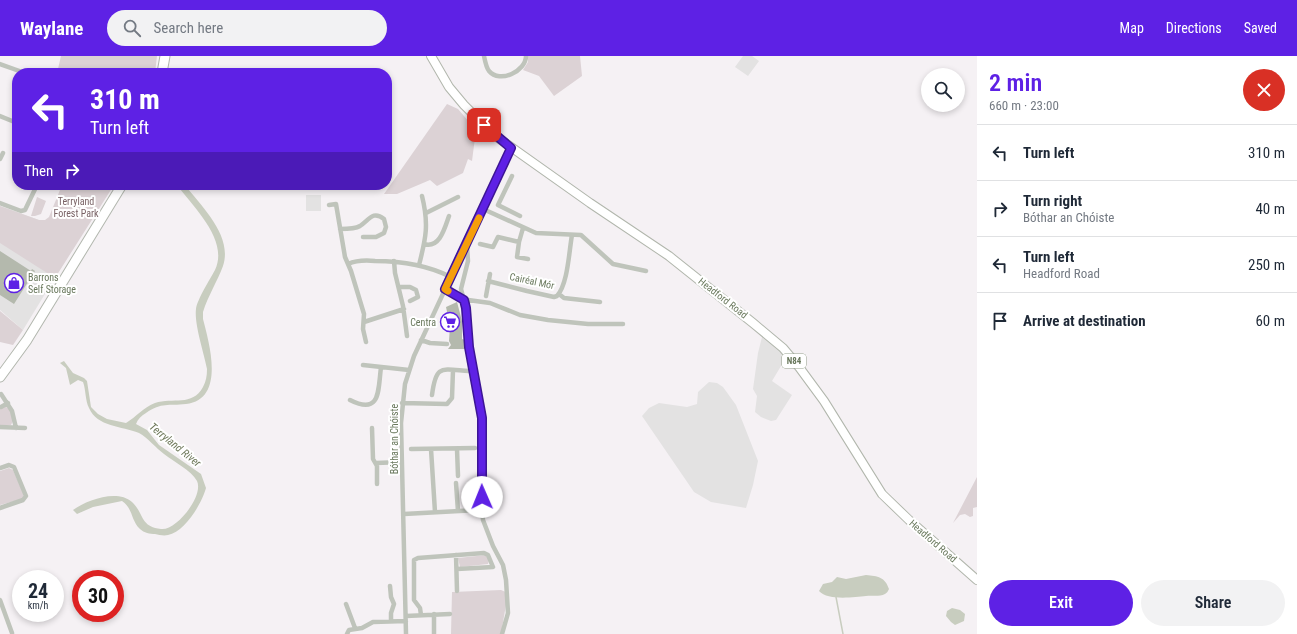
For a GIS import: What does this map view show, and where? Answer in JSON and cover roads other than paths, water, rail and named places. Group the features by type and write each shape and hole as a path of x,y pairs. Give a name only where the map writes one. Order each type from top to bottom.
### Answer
{"highway":[{"path":"163,68 165,56"},
{"path":"0,377 27,340 119,190"}],"main road":[{"name":"Headford Road","path":"431,56 449,87 464,105 494,135 669,256 754,323 783,348 824,401 882,494 977,580"}],"street":[{"path":"484,56 488,70 492,74 500,76 508,75 519,69 525,63 526,56"},
{"path":"0,64 12,68"},
{"path":"0,116 12,121"},
{"name":"Bóthar an Chóiste","path":"406,634 401,423 402,403 409,370 421,340 511,148"},
{"path":"0,159 3,153"},
{"path":"512,176 498,205 520,216"},
{"path":"0,203 21,211 25,210 35,190"},
{"path":"419,265 427,229 426,213 422,196"},
{"path":"426,213 458,197"},
{"path":"329,205 336,204 344,252 364,314 363,329 366,342"},
{"path":"497,215 501,206"},
{"path":"483,209 538,234 581,235 612,264 646,271"},
{"path":"340,229 358,227 369,217 378,215 384,220 386,224 386,231 381,236 363,237"},
{"path":"424,244 431,246 437,242 449,216"},
{"name":"Cairéal Mór","path":"523,228 517,257 528,259"},
{"path":"370,230 370,236"},
{"name":"Cairéal Mór","path":"488,281 527,292 554,297 559,294 565,275 572,235"},
{"path":"480,244 493,248 498,237 519,242"},
{"path":"467,244 468,260 461,284 466,308 469,347 482,418 483,520 493,546 503,565 508,593 508,613 502,634"},
{"path":"348,264 358,260 394,261 419,265 451,277"},
{"path":"394,261 394,273 404,309 407,336"},
{"path":"486,296 490,274"},
{"path":"398,287 410,287 416,290 418,297 410,301"},
{"path":"445,289 464,300 490,303 520,315 548,320 588,324 623,324"},
{"path":"559,294 564,298 600,302"},
{"path":"364,322 404,309"},
{"path":"421,340 430,343 447,344"},
{"path":"363,365 409,370"},
{"path":"350,400 364,406 368,406 374,402 378,395 382,367"},
{"path":"432,396 436,374 444,370 469,372"},
{"path":"402,403 447,404 452,398 453,370"},
{"path":"1,394 8,403 14,416 16,428"},
{"path":"1,407 8,403"},
{"path":"0,427 25,428"},
{"path":"372,428 373,459 376,463 377,484"},
{"path":"457,448 458,476"},
{"path":"410,449 475,448"},
{"path":"431,449 435,512"},
{"path":"376,463 402,462"},
{"path":"0,468 9,465 14,467 26,496 23,500 0,508"},
{"path":"456,483 458,511"},
{"path":"404,514 478,510"},
{"path":"421,615 420,608 414,600 414,560 418,558 486,553 491,558 493,567 456,569"},
{"path":"456,555 457,591"},
{"path":"390,586 389,590 394,604 391,613 391,621"},
{"path":"0,600 12,634"},
{"path":"346,604 355,628"},
{"path":"434,614 434,634"},
{"path":"347,634 349,630 362,628 372,622 391,621 421,615 450,614"}],"waterway":[{"path":"836,597 843,634"}],"place":[{"name":"Barrons Self Storage","path":"14,283"},
{"name":"Centra","path":"450,322"}],"park label":[{"name":"Terryland Forest Park","path":"76,206"}],"water label":[{"name":"Terryland River","path":"175,445"}]}
